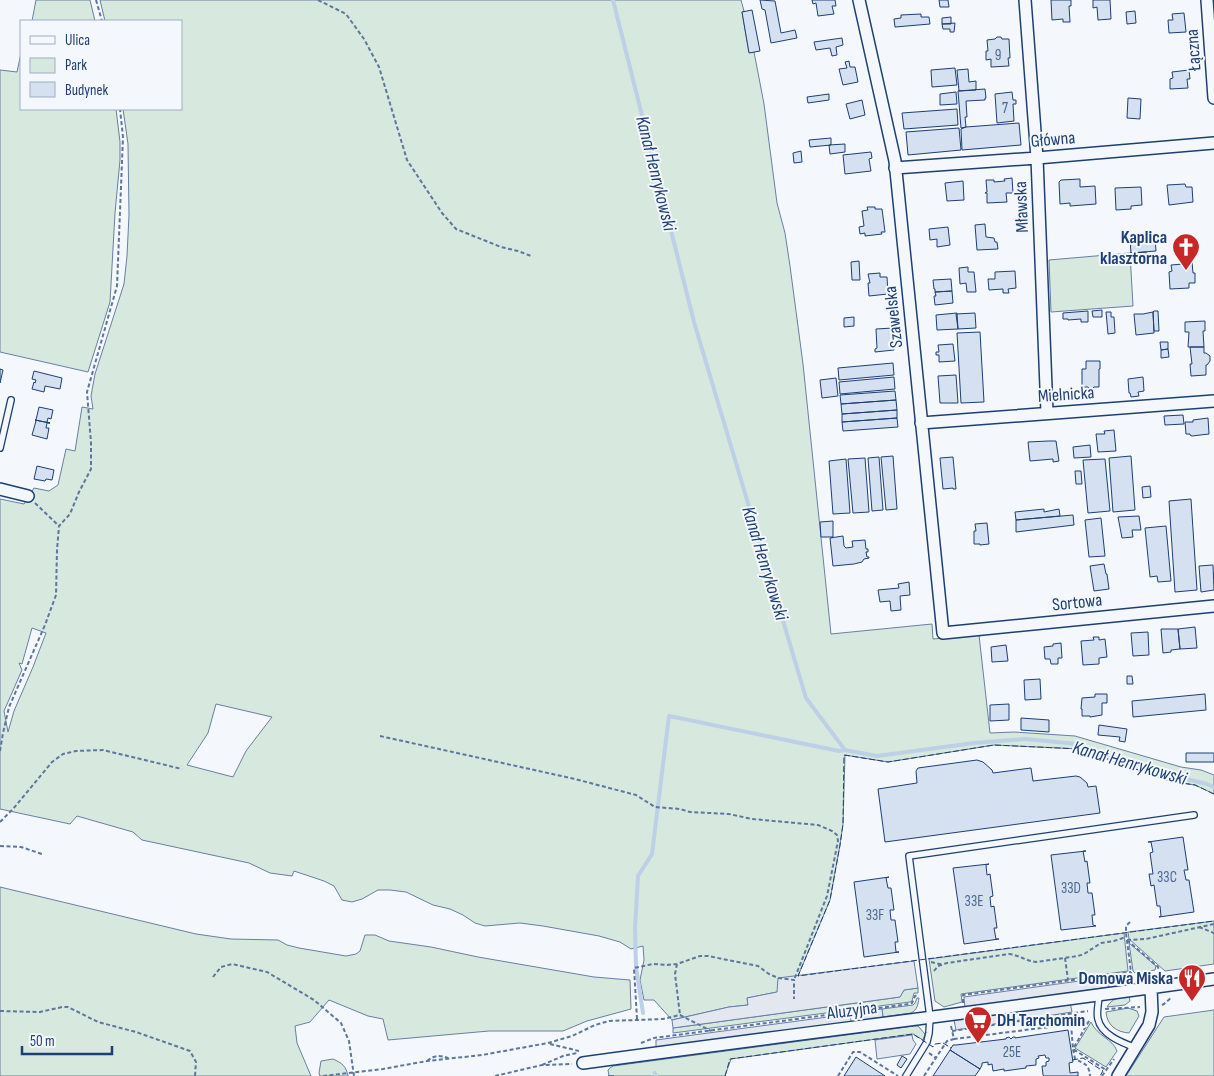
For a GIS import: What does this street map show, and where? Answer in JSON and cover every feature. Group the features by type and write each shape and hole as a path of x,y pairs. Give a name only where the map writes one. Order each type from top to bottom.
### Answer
{"street":[{"name":"Szawelska","path":"859,0 895,168 943,633"},
{"name":"Mławska","path":"1025,0 1037,158 1047,413"},
{"name":"Łączna","path":"1207,0 1214,98"},
{"name":"Główna","path":"895,168 1214,143"},
{"name":"Mielnicka","path":"921,424 1214,401"},
{"path":"0,489 28,496"},
{"name":"Sortowa","path":"943,633 1214,606"},
{"name":"Aluzyjna","path":"584,1063 1214,979"},
{"path":"1118,1076 1149,1025 1152,1012 1151,988"}],"lane":[{"path":"0,448 11,400"},
{"path":"906,1076 927,1042 930,1018 909,856 1194,815"},
{"path":"1100,995 1098,1019 1101,1026 1119,1042 1136,1048"}],"path":[{"path":"96,0 102,20"},
{"path":"318,0 346,14 364,39 379,67 407,160 442,213 456,229 501,247 531,256"},
{"path":"0,751 9,706 45,625 56,595 59,526 70,514 91,469 92,443 87,392 117,286 123,145 120,110"},
{"path":"28,496 59,526"},
{"path":"380,736 492,760 636,795 655,807 818,825 832,831 837,835 838,841 827,896 794,980 794,999"},
{"path":"0,822 52,762 63,754 76,750 103,750 182,769"},
{"path":"0,846 21,847 42,854"},
{"path":"1130,922 1126,926 1132,979"},
{"path":"929,968 928,960 942,964 1016,954 1036,962 1078,956 1101,943 1127,938 1146,939 1214,924"},
{"path":"1199,927 1214,933"},
{"path":"1127,938 1158,967 1160,975"},
{"path":"638,1020 634,968 653,964 677,964 700,956 708,956 758,966 778,978 794,980"},
{"path":"1065,958 1068,981"},
{"path":"213,977 221,967 232,964 267,972 314,1000 341,1024 349,1041 353,1074"},
{"path":"677,964 675,974 680,1015"},
{"path":"932,972 942,964"},
{"path":"964,1005 962,995 1131,972"},
{"path":"635,1045 654,1038 909,1004 915,996 920,995"},
{"path":"952,1031 1098,1010 1152,1006 1164,1004 1171,997"},
{"path":"0,1011 40,1012 68,1007 98,1022 136,1032 190,1051 196,1062 195,1076"},
{"path":"1073,1049 1089,1022 1088,1012"},
{"path":"323,1076 353,1074 548,1043 572,1036 595,1025 609,1021 663,1019 680,1015 711,1030"},
{"path":"1063,1015 1064,1024"},
{"path":"1038,1019 1040,1028"},
{"path":"950,1021 954,1039"},
{"path":"924,1076 947,1041 1089,1022"},
{"path":"1071,1024 1075,1059 1086,1064 1090,1069 1090,1076"},
{"path":"542,1065 562,1056 581,1052 548,1043"},
{"path":"1073,1049 1106,1070"},
{"path":"838,1076 853,1052 860,1052 898,1076"},
{"path":"920,1052 928,1053 936,1058"},
{"path":"427,1061 434,1056 448,1058"},
{"path":"495,1076 542,1065 584,1063"}],"green space":[{"path":"36,0 90,0 95,20 32,20"},
{"path":"100,0 741,0 749,52 754,52 764,104 777,203 785,233 790,266 803,364 831,634 932,624 933,639 979,635 990,733 1014,732 1075,736 1181,767 1201,770 1214,775 1214,794 1195,785 1169,781 1080,749 994,745 888,762 845,755 843,824 830,900 798,976 777,992 747,998 748,1005 729,1007 672,1020 654,1000 644,1000 640,980 644,960 643,946 631,949 620,942 599,936 520,923 485,926 475,923 450,909 433,905 406,892 378,890 352,902 342,900 334,886 294,871 292,876 270,873 249,863 142,840 133,832 77,816 70,824 0,809 0,499 24,504 34,488 49,491 58,485 66,449 75,451 82,407 93,409 91,396 95,374 124,284 129,215 128,144 123,110 182,110 182,20 105,20","holes":["32,628 46,633 14,711 8,732 4,711 22,670 19,663 22,664","216,704 272,717 246,751 233,777 187,765 208,733"]},
{"path":"20,58 20,110 116,110 120,160 110,302 88,372 0,352 0,70 17,72"},
{"path":"1130,253 1133,306 1051,312 1049,260"},
{"path":"0,887 196,934 231,939 278,940 299,948 346,956 360,951 365,935 375,935 389,941 431,947 478,957 594,977 630,980 631,1009 587,1021 563,1031 489,1031 388,1040 383,1019 368,1016 329,1000 310,1022 295,1026 297,1043 311,1076 0,1076"},
{"path":"1214,921 1214,964 1165,971 1129,939 1128,932"},
{"path":"1124,933 1128,971 961,994 962,1002 944,1007 935,1001 929,959"},
{"path":"1129,943 1156,966 1155,970 1135,973 1133,971"},
{"path":"918,988 918,993 914,993 910,1002 673,1033 673,1028 900,997 904,990"},
{"path":"1129,996 1130,1001 1125,1005 1107,1007 1114,1000"},
{"path":"917,998 919,998 917,1007 911,1013 883,1017 882,1009 913,1005"},
{"path":"1128,1008 1137,1011 1139,1016 1129,1033 1113,1027 1108,1021 1106,1012"},
{"path":"1214,1010 1214,1076 1126,1076 1164,1017"},
{"path":"1091,1022 1097,1031 1112,1043 1117,1051 1106,1067 1075,1048"},
{"path":"918,1026 925,1034 923,1040 913,1034 731,1059 725,1076 609,1076 608,1070 613,1066"},
{"path":"333,1059 343,1065 348,1076 320,1076 321,1061"}],"shaded area":[{"path":"914,961 918,988 904,990 900,997 673,1028 672,1020 729,1007 748,1005 747,998 777,992 778,978"},
{"path":"1108,977 1109,987 965,1008 964,997"},
{"path":"1070,1002 1072,1012 956,1030 954,1020"},
{"path":"882,1009 883,1018 860,1022 862,1018 861,1012"},
{"path":"850,1014 851,1021 854,1023 654,1049 656,1040"},
{"path":"912,1035 916,1044 910,1054 877,1059 875,1040"}],"building":[{"path":"760,0 775,1 781,33 795,30 797,38 771,43 765,10 762,9"},
{"path":"812,0 835,0 836,6 832,6 834,14 818,16 816,3 813,4"},
{"path":"939,0 948,0 949,7 940,7"},
{"path":"1051,0 1071,0 1071,6 1069,6 1070,22 1063,22 1063,19 1052,20"},
{"path":"1093,0 1110,0 1111,19 1098,20 1097,7 1093,8"},
{"path":"752,10 760,51 749,53 742,12"},
{"path":"1135,11 1136,23 1127,24 1126,12"},
{"path":"1184,13 1186,32 1169,33 1168,20 1173,20 1172,14"},
{"path":"921,14 921,17 929,17 930,24 895,27 894,19 901,18 901,15"},
{"path":"951,17 951,24 942,24 942,18"},
{"path":"955,23 954,32 950,32 950,29 943,29 942,24"},
{"path":"997,37 1009,39 1009,66 991,67 991,59 986,60 986,51 988,51 987,40"},
{"path":"842,38 843,45 836,47 837,55 832,56 830,48 816,50 814,42"},
{"path":"849,61 850,67 855,67 858,82 843,85 839,69 847,68 845,62"},
{"path":"955,68 957,85 932,87 931,70"},
{"path":"968,69 969,82 976,81 976,90 959,91 957,70"},
{"path":"1189,70 1188,88 1170,89 1170,79 1173,78 1172,72"},
{"path":"985,89 985,100 966,101 966,127 961,128 958,91"},
{"path":"956,92 957,104 940,105 940,94"},
{"path":"1012,92 1013,100 1016,100 1016,104 1013,104 1014,121 997,123 995,94"},
{"path":"829,94 829,100 808,103 807,97"},
{"path":"1128,98 1141,99 1140,119 1127,118"},
{"path":"862,100 865,115 850,119 846,104"},
{"path":"957,109 958,125 904,129 902,113"},
{"path":"1019,123 1021,145 962,150 961,129"},
{"path":"959,128 961,150 908,155 906,132"},
{"path":"831,138 831,145 810,147 809,140"},
{"path":"845,144 845,152 830,154 829,145"},
{"path":"801,151 802,162 794,163 793,153"},
{"path":"871,152 872,158 869,159 871,171 845,174 843,155"},
{"path":"1012,178 1013,193 1006,193 1007,202 987,203 987,193 985,193 987,192 986,180 994,180 994,182"},
{"path":"1080,179 1080,187 1095,186 1096,204 1070,206 1070,203 1060,204 1059,182 1061,180"},
{"path":"963,181 964,200 947,201 945,183"},
{"path":"1185,184 1186,187 1192,187 1193,202 1169,205 1167,185"},
{"path":"1141,187 1142,205 1131,206 1131,209 1116,210 1115,188"},
{"path":"867,207 882,209 885,232 881,232 882,234 865,236 865,233 860,234 859,227 864,226 862,211 868,210"},
{"path":"985,224 986,237 994,238 998,249 977,250 975,225"},
{"path":"948,227 950,245 937,247 937,239 930,240 929,229"},
{"path":"1155,238 1156,251 1131,253 1130,240"},
{"path":"1146,252 1147,260 1130,262 1130,253"},
{"path":"859,261 860,280 852,280 851,262"},
{"path":"1192,262 1195,283 1189,283 1189,288 1170,289 1169,272 1172,271 1171,265"},
{"path":"968,267 968,272 974,272 976,292 967,292 966,283 960,284 959,268"},
{"path":"1015,271 1016,288 1008,289 1009,293 1003,293 1003,289 989,290 988,279 995,279 995,272"},
{"path":"880,273 880,277 887,277 888,294 869,296 868,283 870,283 868,274"},
{"path":"951,279 952,291 935,292 933,280"},
{"path":"952,291 953,303 935,305 935,292"},
{"path":"1102,310 1102,317 1093,317 1092,311"},
{"path":"1088,311 1088,322 1081,322 1081,319 1063,319 1063,313"},
{"path":"1154,311 1158,311 1159,331 1154,331"},
{"path":"1106,312 1111,312 1111,317 1114,317 1115,333 1108,334"},
{"path":"1153,312 1154,333 1136,335 1134,314"},
{"path":"957,313 958,329 937,330 936,315"},
{"path":"975,313 976,328 958,329 956,314"},
{"path":"854,317 854,326 844,327 844,318"},
{"path":"1205,321 1205,331 1203,331 1204,347 1188,347 1189,332 1185,332 1185,322"},
{"path":"893,328 894,350 875,352 877,348 876,329"},
{"path":"980,332 984,402 961,403 957,333"},
{"path":"1160,342 1168,342 1168,349 1161,350"},
{"path":"953,344 955,361 939,362 939,355 936,355 936,352 939,352 938,345"},
{"path":"1190,347 1204,347 1204,353 1210,356 1210,361 1206,365 1206,375 1191,376"},
{"path":"1168,349 1169,357 1161,358 1161,350"},
{"path":"1086,361 1100,361 1099,387 1089,389 1088,387 1082,387 1082,369 1086,369"},
{"path":"893,363 894,375 839,380 838,368"},
{"path":"0,369 3,370 0,383"},
{"path":"34,371 62,378 60,389 45,386 44,392 32,389 36,380 32,379"},
{"path":"956,375 958,403 940,403 938,376"},
{"path":"894,377 895,389 840,394 839,382"},
{"path":"1143,377 1144,391 1138,392 1139,396 1131,397 1128,379"},
{"path":"836,378 838,396 822,398 820,380"},
{"path":"895,391 896,400 841,404 840,395"},
{"path":"896,400 897,410 842,414 841,404"},
{"path":"39,407 53,410 51,419 48,418 47,422 50,423 35,420"},
{"path":"897,410 897,418 842,422 842,414"},
{"path":"1183,415 1184,424 1165,425 1164,416"},
{"path":"897,418 898,427 843,431 842,422"},
{"path":"1208,418 1209,434 1192,436 1186,434 1185,422"},
{"path":"35,420 50,423 47,423 46,428 49,428 47,439 32,435"},
{"path":"1114,430 1116,451 1098,452 1096,434 1105,434 1104,431"},
{"path":"1056,441 1059,461 1053,462 1053,459 1030,461 1028,442"},
{"path":"1090,445 1091,457 1074,458 1073,447"},
{"path":"893,456 897,509 886,510 881,457"},
{"path":"1131,456 1135,510 1113,512 1109,458"},
{"path":"879,457 883,510 872,511 868,458"},
{"path":"953,457 956,489 943,489 940,458"},
{"path":"865,458 869,512 853,513 848,459"},
{"path":"846,459 850,513 833,514 829,461"},
{"path":"1105,459 1110,511 1088,513 1083,460"},
{"path":"37,466 54,470 52,480 34,479"},
{"path":"1075,471 1081,471 1082,484 1076,484"},
{"path":"1150,486 1151,497 1143,498 1142,487"},
{"path":"1191,499 1197,590 1175,592 1169,501"},
{"path":"1044,509 1044,512 1059,509 1060,516 1016,520 1015,512"},
{"path":"1073,515 1074,525 1016,532 1016,520"},
{"path":"1139,516 1141,530 1132,530 1133,537 1122,538 1118,517"},
{"path":"1101,518 1105,556 1089,557 1085,520"},
{"path":"833,521 833,537 821,537 820,522"},
{"path":"987,523 989,544 974,544 975,524"},
{"path":"1166,526 1171,581 1158,582 1157,576 1150,577 1145,528"},
{"path":"843,536 846,548 853,547 852,541 865,540 866,549 868,549 868,552 866,552 867,557 869,558 854,564 833,566 830,538"},
{"path":"1104,564 1109,589 1094,591 1090,566"},
{"path":"1213,565 1214,590 1201,592 1199,566"},
{"path":"909,582 910,595 900,596 901,610 891,611 890,601 880,602 878,590 899,588 898,584"},
{"path":"1195,627 1197,648 1180,649 1178,629"},
{"path":"1161,629 1178,629 1180,649 1163,653"},
{"path":"1148,632 1149,655 1133,656 1131,633"},
{"path":"1093,637 1099,637 1099,640 1105,639 1107,657 1099,658 1099,664 1083,665 1081,641 1094,640"},
{"path":"1061,643 1062,658 1058,658 1058,664 1051,664 1050,659 1045,659 1044,647"},
{"path":"1006,645 1008,661 992,662 991,647"},
{"path":"1127,676 1132,676 1133,684 1127,684"},
{"path":"1040,679 1041,699 1025,700 1024,680"},
{"path":"1095,694 1107,694 1107,703 1102,703 1102,715 1082,716 1082,698 1095,697"},
{"path":"1205,694 1206,710 1133,717 1132,701"},
{"path":"1009,704 1009,720 990,721 990,705"},
{"path":"1021,718 1049,720 1049,732 1021,730"},
{"path":"1099,725 1127,729 1125,742 1119,741 1120,737 1098,735"},
{"path":"1186,753 1214,753 1214,762 1186,762"},
{"path":"977,760 983,762 993,773 1031,768 1033,781 1080,777 1087,783 1088,787 1096,786 1100,813 885,842 878,789 917,783 916,771 918,768"},
{"path":"1183,837 1188,870 1184,870 1186,880 1189,880 1194,912 1159,917 1161,916 1160,906 1157,906 1154,885 1151,886 1149,874 1153,874 1150,853 1153,852 1151,842 1148,842"},
{"path":"1083,851 1085,862 1087,861 1090,883 1087,883 1088,893 1092,893 1095,915 1092,915 1093,925 1096,926 1061,930 1051,855"},
{"path":"989,864 986,865 987,875 990,874 993,896 990,897 991,907 994,906 997,928 994,928 996,939 999,939 964,944 953,868"},
{"path":"889,877 886,878 888,888 891,888 894,910 890,910 891,920 895,920 898,942 895,942 896,952 899,952 864,957 854,882"},
{"path":"1068,1030 1073,1062 1069,1063 1070,1073 1078,1072 1078,1076 1044,1076 1042,1066 1046,1066 1046,1062 1049,1061 1049,1058 1046,1058 1045,1055 1038,1056 1036,1065 1026,1066 1026,1068 993,1071 992,1064 988,1065 988,1062 982,1063 980,1069 950,1050 953,1045 1006,1039 1009,1037 1011,1039 1013,1037"},
{"path":"950,1050 980,1069 975,1076 933,1076"},
{"path":"902,1056 907,1059 901,1068 897,1065"},
{"path":"856,1057 885,1076 844,1076"}],"waterway":[{"name":"Kanał Henrykowski","path":"613,0 694,322 806,698 845,750 877,756 974,743 1026,739 1077,744 1165,774 1214,787"},
{"path":"643,1013 636,967 635,928 638,876 652,854 669,716 839,751 845,750"}],"fence":[{"path":"1214,794 1195,785 1169,781 1080,749 994,745 888,762 844,755 843,824 830,900 798,976 1214,921"},
{"path":"725,1076 730,1059 913,1034 933,1047 935,1044 943,1043 951,1048"},
{"path":"1072,1060 1083,1058 1103,1071 1100,1076"},
{"path":"608,1076 614,1076"}],"place":[{"name":"Kaplica klasztorna","path":"1186,271"},
{"name":"Domowa Miska","path":"1192,1002"},
{"name":"DH Tarchomin","path":"978,1044"}]}
